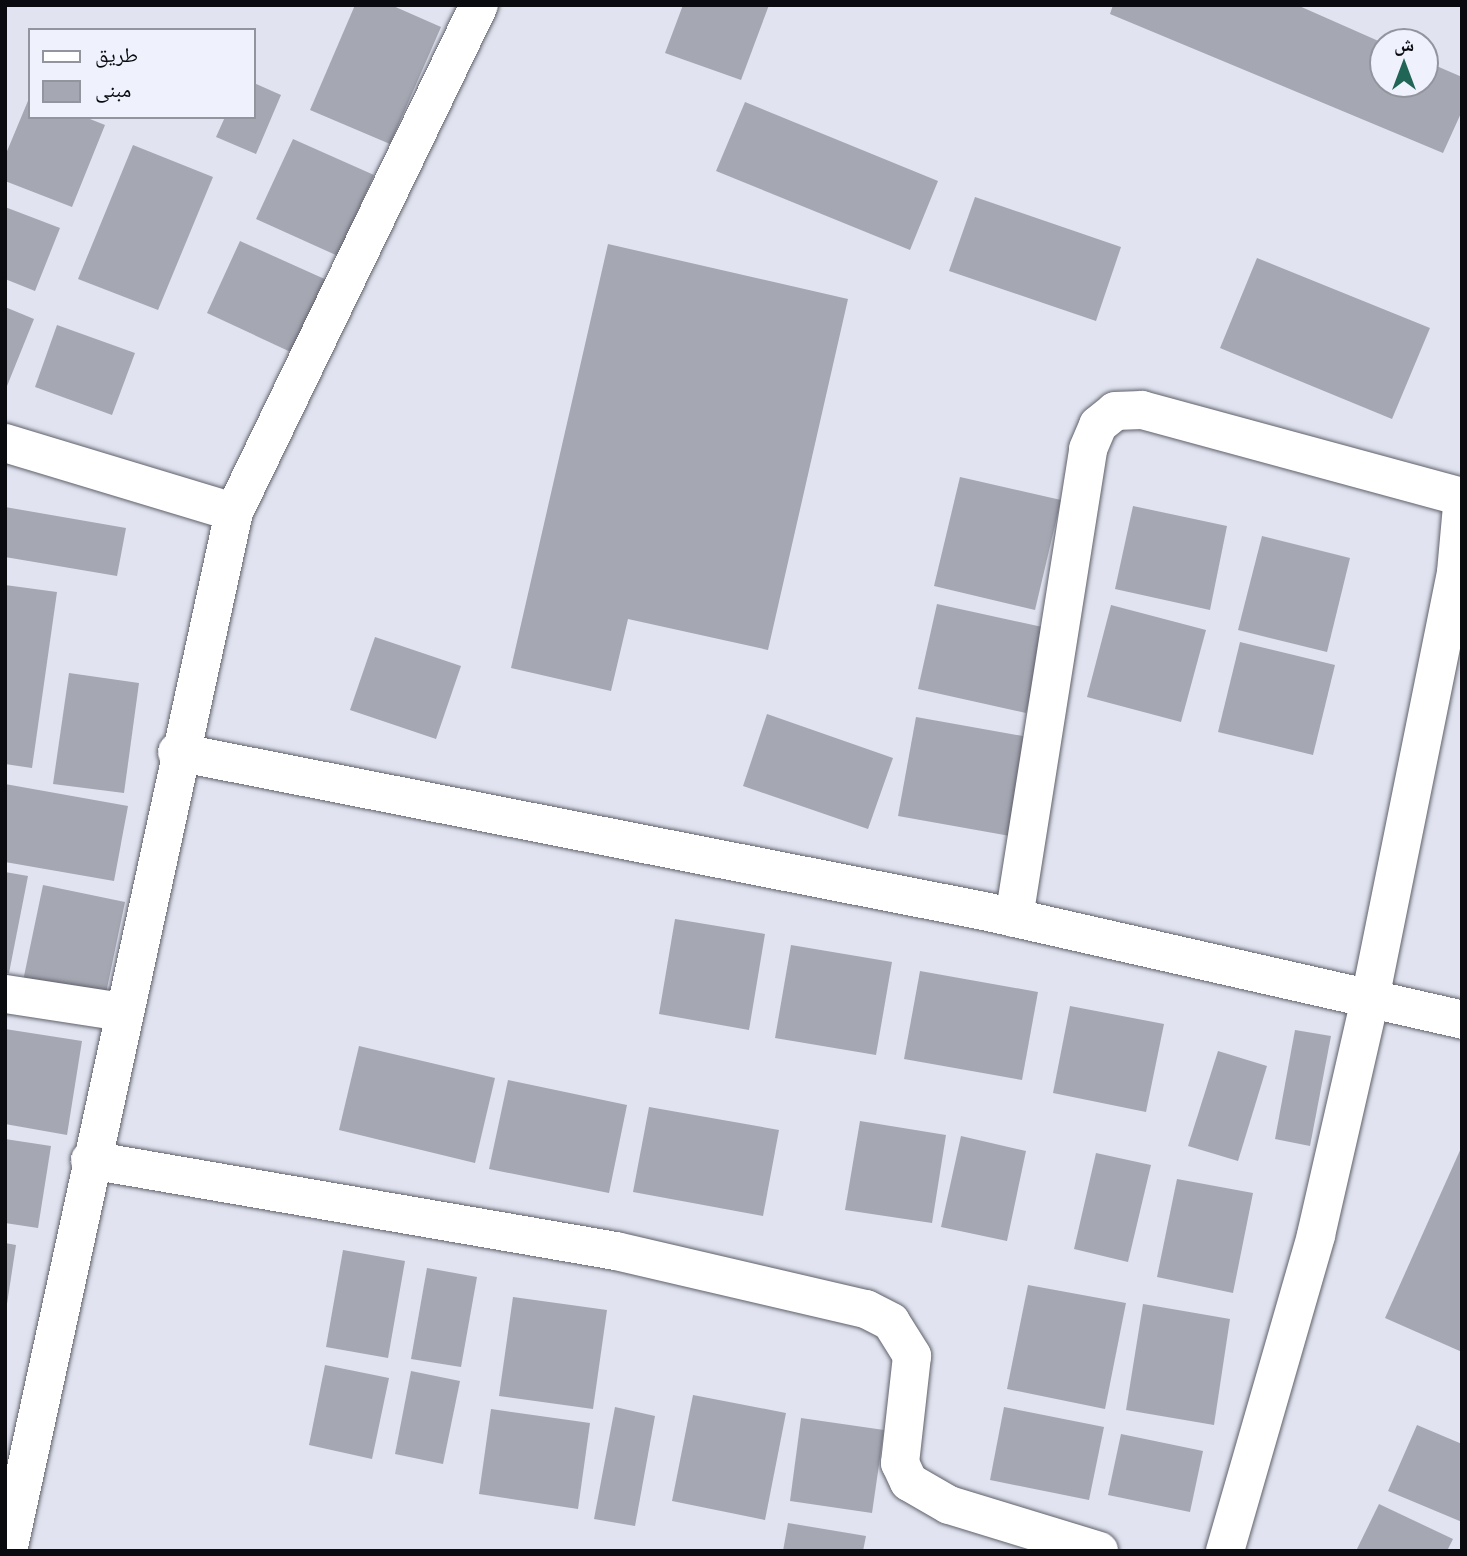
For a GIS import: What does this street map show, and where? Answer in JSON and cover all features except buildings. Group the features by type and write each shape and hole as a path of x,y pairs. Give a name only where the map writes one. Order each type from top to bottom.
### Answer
{"street":[{"path":"8,1551 177,752 234,512 479,5"},
{"path":"1014,918 1088,449 1098,425 1115,411 1142,410 1462,497"},
{"path":"5,443 234,512"},
{"path":"1225,1551 1316,1235 1371,995 1459,573 1462,506"},
{"path":"177,752 1014,918 1371,995 1462,1020"},
{"path":"5,994 122,1012"},
{"path":"90,1160 616,1251 866,1309 891,1322 912,1356 900,1462 909,1482 949,1505 1099,1551"}]}
